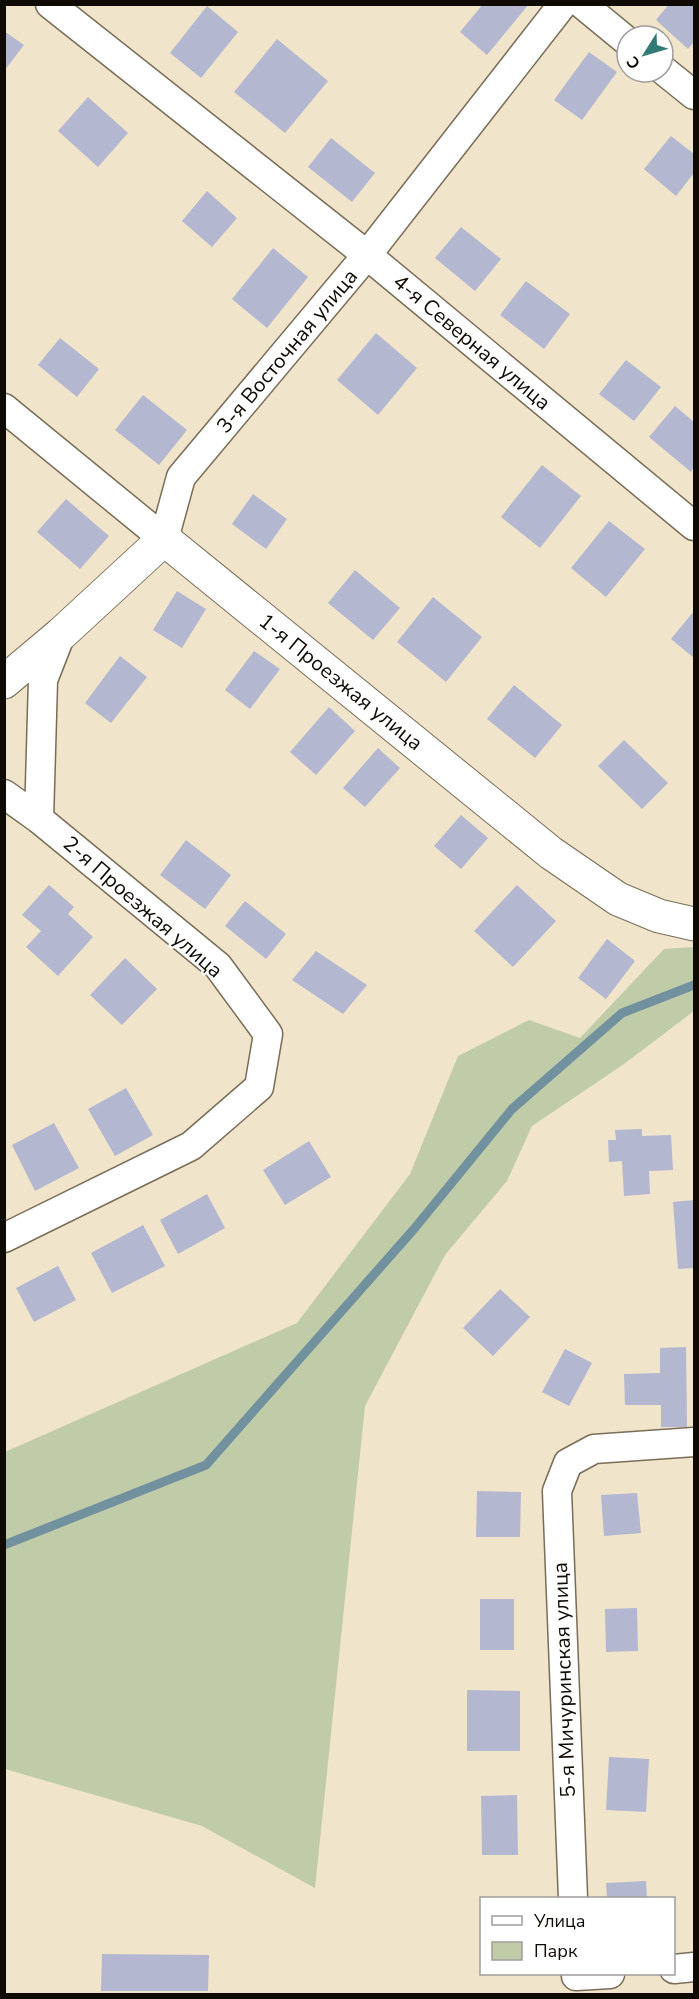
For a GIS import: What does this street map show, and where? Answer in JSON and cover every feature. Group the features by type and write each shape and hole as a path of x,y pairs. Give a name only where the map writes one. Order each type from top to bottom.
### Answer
{"street":[{"name":"4-я Северная улица","path":"50,4 367,255 694,526"},
{"name":"3-я Восточная улица","path":"164,539 182,477 367,255 563,4"},
{"path":"582,4 615,31"},
{"path":"675,79 694,95"},
{"name":"1-я Проезжая улица","path":"4,408 551,852 618,899 659,916 694,924"},
{"path":"4,682 61,634 164,539"},
{"path":"39,819 43,680 61,634"},
{"name":"2-я Проезжая улица","path":"4,794 39,819 218,966 268,1034 259,1087 191,1146 4,1238"},
{"name":"5-я Мичуринская улица","path":"573,1897 557,1491 568,1463 594,1449 694,1442"},
{"path":"675,1969 694,1967"},
{"path":"576,1981 605,1975"}],"green space":[{"path":"694,947 694,1011 624,1064 532,1126 507,1181 445,1255 365,1406 315,1888 202,1826 5,1769 5,1452 297,1323 410,1174 458,1056 529,1020 580,1038 664,949"}],"building":[{"path":"483,4 529,4 487,55 460,32"},
{"path":"669,4 694,4 694,42 688,49 675,37 675,24 660,24 656,20"},
{"path":"207,6 238,32 201,78 170,53"},
{"path":"4,31 24,45 4,71"},
{"path":"277,39 328,81 285,133 234,92"},
{"path":"589,52 615,71 615,75 582,120 554,100"},
{"path":"88,97 128,133 98,167 58,131"},
{"path":"671,136 694,154 694,173 676,196 644,169"},
{"path":"331,138 375,173 352,202 308,167"},
{"path":"207,191 237,218 212,247 182,221"},
{"path":"461,227 501,259 475,291 435,258"},
{"path":"273,248 308,277 267,328 232,299"},
{"path":"526,281 570,314 544,349 500,315"},
{"path":"376,333 417,368 378,415 337,380"},
{"path":"60,338 99,369 77,397 38,365"},
{"path":"626,360 661,387 634,421 599,394"},
{"path":"143,395 187,430 159,465 115,430"},
{"path":"675,406 694,422 694,467 691,472 649,437"},
{"path":"542,465 581,496 540,548 501,517"},
{"path":"253,494 287,519 266,549 232,524"},
{"path":"66,499 109,536 80,569 37,532"},
{"path":"609,521 645,549 606,597 571,568"},
{"path":"355,570 400,608 373,640 328,603"},
{"path":"177,591 206,609 182,648 153,630"},
{"path":"433,597 482,637 446,682 397,642"},
{"path":"694,611 694,658 671,639"},
{"path":"254,651 280,669 250,709 225,690"},
{"path":"120,656 147,677 111,723 85,703"},
{"path":"514,685 562,725 535,758 487,719"},
{"path":"329,707 355,731 316,775 290,752"},
{"path":"624,740 668,783 642,809 598,766"},
{"path":"378,748 400,768 365,807 343,788"},
{"path":"461,815 488,838 461,869 434,846"},
{"path":"186,840 231,875 205,909 160,875"},
{"path":"49,885 74,907 68,914 93,937 58,976 26,947 41,931 22,915"},
{"path":"517,885 556,921 513,967 474,931"},
{"path":"245,901 286,934 266,959 225,926"},
{"path":"607,939 635,961 606,999 578,978"},
{"path":"316,951 367,985 343,1014 292,980"},
{"path":"125,958 157,989 122,1025 90,995"},
{"path":"126,1088 153,1135 115,1156 88,1109"},
{"path":"54,1123 79,1168 35,1191 12,1145"},
{"path":"642,1129 642,1136 671,1135 673,1170 649,1171 650,1194 624,1196 622,1161 609,1162 608,1140 616,1140 615,1130"},
{"path":"309,1141 331,1177 285,1205 263,1170"},
{"path":"207,1194 225,1228 178,1254 160,1220"},
{"path":"694,1200 694,1268 678,1269 673,1202"},
{"path":"143,1225 165,1266 112,1293 91,1253"},
{"path":"58,1266 76,1300 34,1322 16,1288"},
{"path":"500,1289 530,1317 493,1356 463,1328"},
{"path":"686,1347 687,1427 661,1427 661,1405 625,1405 624,1374 660,1373 660,1348"},
{"path":"565,1349 592,1363 569,1406 542,1392"},
{"path":"477,1491 521,1492 520,1537 476,1537"},
{"path":"637,1493 641,1533 604,1536 601,1495"},
{"path":"480,1599 514,1599 514,1650 480,1650"},
{"path":"637,1608 638,1651 606,1652 605,1609"},
{"path":"467,1690 520,1691 520,1751 467,1751"},
{"path":"609,1757 649,1759 646,1812 606,1810"},
{"path":"517,1795 518,1855 482,1855 481,1796"},
{"path":"646,1881 647,1897 607,1897 606,1883"},
{"path":"102,1954 209,1955 208,1991 101,1991"}],"waterway":[{"path":"4,1545 206,1465 414,1229 512,1109 622,1013 694,985"}]}
